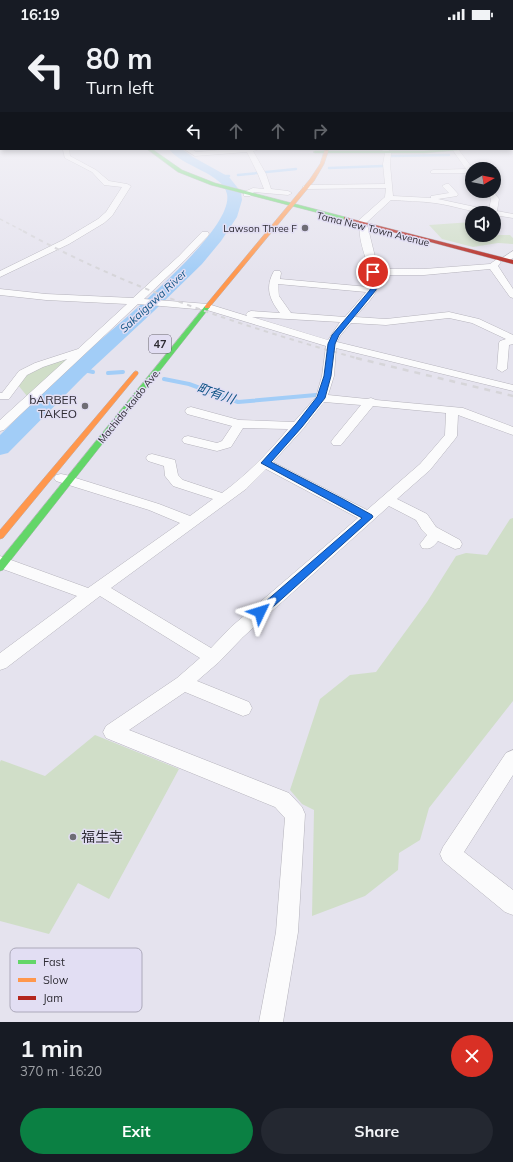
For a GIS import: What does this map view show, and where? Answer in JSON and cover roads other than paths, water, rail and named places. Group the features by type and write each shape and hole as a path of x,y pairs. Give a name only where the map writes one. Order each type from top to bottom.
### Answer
{"main road":[{"name":"Tama New Town Avenue","path":"206,181 291,206 504,261 513,266"},
{"name":"Machida-kaido Ave.","path":"1,564 310,181"},
{"path":"274,210 296,184"},
{"name":"Machida-kaido Ave.","path":"0,536 141,367"}],"street":[{"path":"0,274 86,231 109,214 126,184 107,183 105,181"},
{"path":"265,181 268,191"},
{"path":"0,663 241,486 265,463 299,426 321,398 328,376 331,344 335,335 373,290 375,281 368,246 363,231 363,225 389,198 388,181"},
{"path":"306,187 389,186"},
{"path":"426,199 454,194 446,186"},
{"path":"247,194 254,190 288,193"},
{"path":"389,198 426,199 465,207"},
{"path":"501,214 513,216"},
{"path":"0,427 137,301 205,234"},
{"path":"373,272 424,272 504,261 499,277 513,295"},
{"path":"288,316 273,296 276,277 373,290"},
{"path":"0,292 46,297 170,303 208,307 331,344 513,388"},
{"path":"238,316 253,314 346,321 386,322 449,315 475,321 513,340"},
{"path":"502,369 504,343 513,340"},
{"path":"0,396 5,397 24,373 39,365 82,351"},
{"path":"14,385 27,402"},
{"path":"321,398 371,401 452,410 463,412 513,431"},
{"path":"337,442 371,401"},
{"path":"271,1022 287,932 295,814 282,800 112,732 183,682 213,657 238,632 425,467 451,436 452,410"},
{"path":"192,411 239,424 299,426"},
{"path":"188,440 217,447 227,444 239,424"},
{"path":"152,458 170,463 172,476 178,483 224,498"},
{"path":"265,463 368,517"},
{"path":"51,475 154,507 191,522"},
{"path":"388,500 422,517 431,539 455,544"},
{"path":"1,564 95,592 213,657"},
{"path":"183,682 243,708"},
{"path":"513,759 450,854 513,904"}],"waterway":[{"name":"Sakaigawa River","path":"0,448 103,347 173,284 216,237 230,217 235,200 234,192 226,181"},
{"name":"町有川","path":"79,369 93,372"},
{"name":"町有川","path":"108,373 123,372"},
{"name":"町有川","path":"164,379 189,384 238,402 316,395"}],"railway":[{"path":"0,219 25,232"},
{"path":"23,231 104,271 187,305 273,334 359,359"},
{"path":"359,359 513,396"}],"place":[{"name":"Lawson Three F","path":"305,228"},
{"name":"bARBER TAKEO","path":"85,406"},
{"name":"福生寺","path":"73,837"}]}
